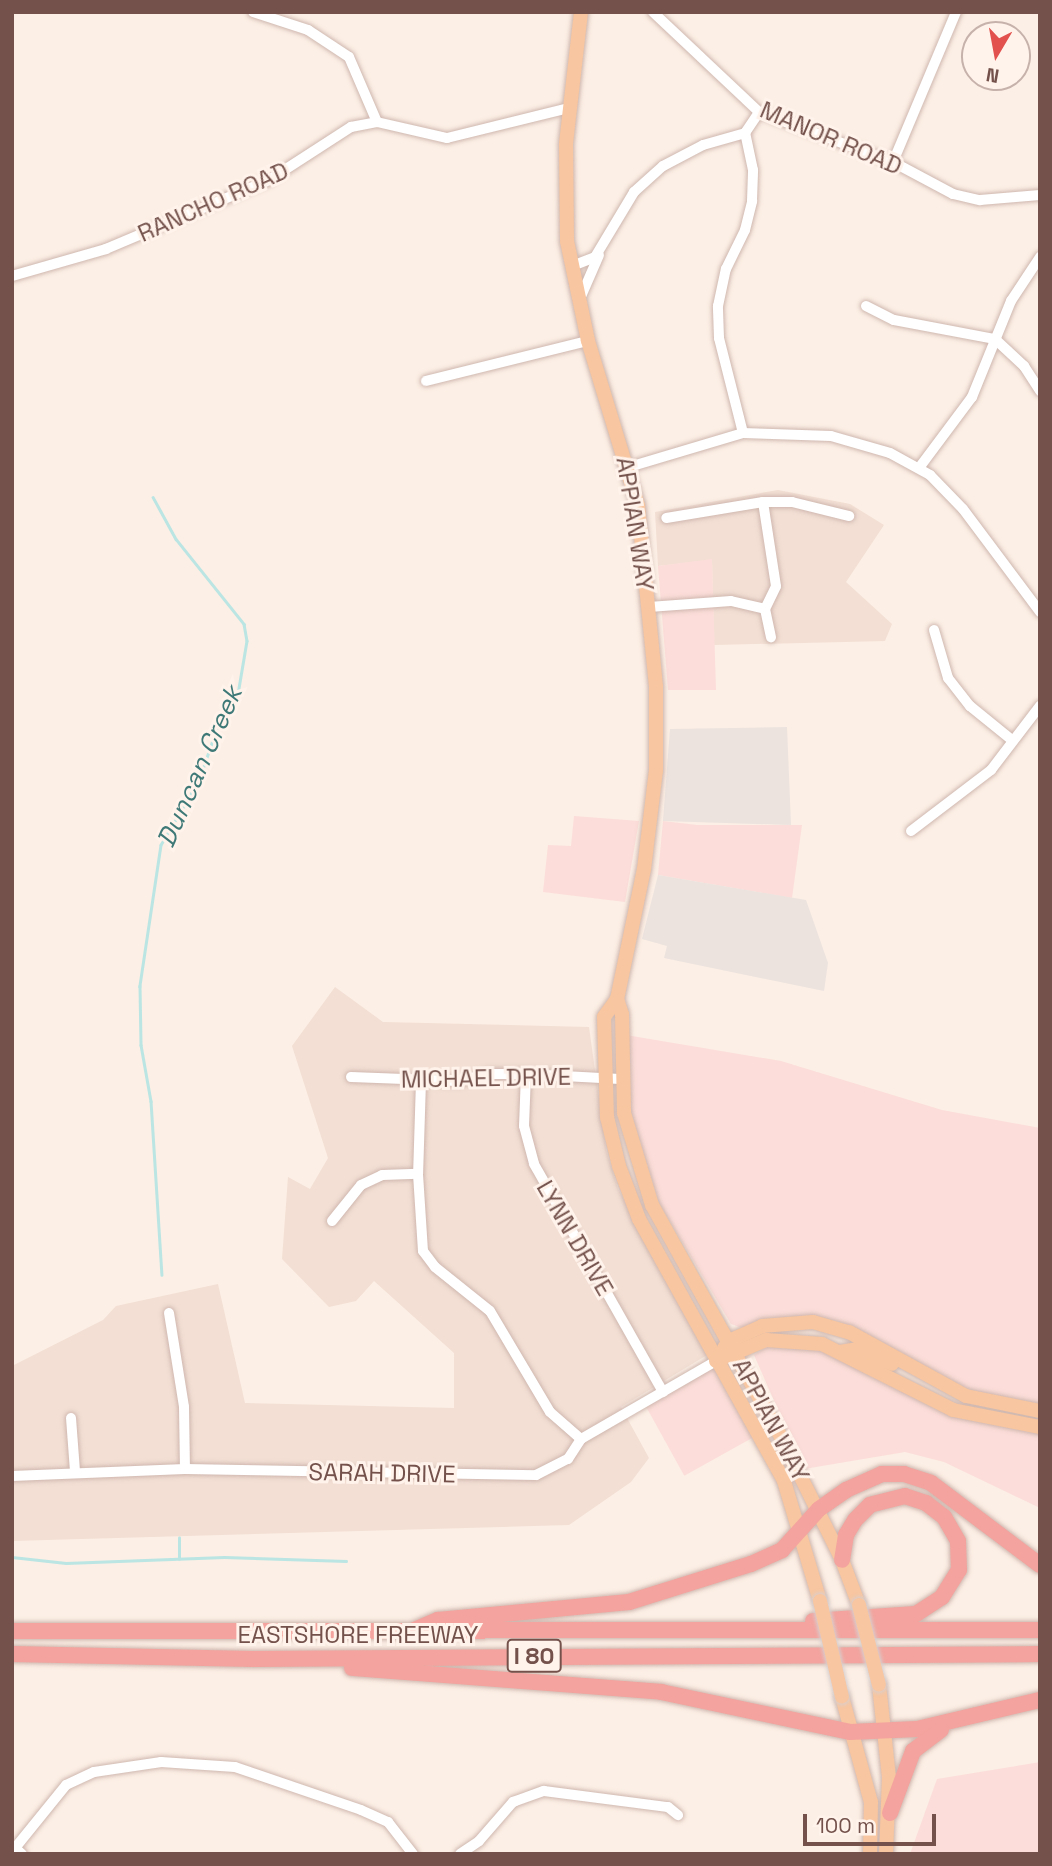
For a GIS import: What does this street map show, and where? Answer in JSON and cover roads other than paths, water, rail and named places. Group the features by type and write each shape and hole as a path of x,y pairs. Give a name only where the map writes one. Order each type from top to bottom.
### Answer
{"highway":[{"path":"404,1634 438,1620 629,1602 751,1564 782,1550 819,1509 868,1479 904,1474 947,1493 1040,1565"},
{"path":"734,1630 916,1614 942,1597 959,1570 958,1541 944,1517 926,1503 905,1496 870,1505 855,1520 846,1535 842,1560"},
{"name":"EASTSHORE FREEWAY","path":"12,1631 404,1634 1040,1630"},
{"name":"EASTSHORE FREEWAY","path":"12,1654 253,1659 1040,1654"},
{"path":"253,1659 283,1668 394,1670 661,1692 849,1732 918,1729 1040,1700"},
{"path":"890,1813 913,1751 925,1739 978,1714"}],"main road":[{"name":"APPIAN WAY","path":"581,12 569,108 565,168 572,266 588,341 629,467 649,607 656,687 653,809 617,999 604,1017 603,1077 613,1144 639,1219 784,1480 820,1601 849,1732 871,1802 870,1854"},
{"name":"APPIAN WAY","path":"617,999 622,1014 620,1079 630,1142 652,1205 819,1509 859,1605 879,1685 884,1731 890,1813 886,1854"},
{"path":"716,1361 729,1341 762,1326 802,1320 849,1332 949,1388"},
{"path":"716,1361 736,1355 766,1340 783,1338 822,1344 953,1410 1040,1427"},
{"path":"840,1352 857,1349 886,1363 904,1363"},
{"path":"890,1377 897,1373 985,1401 1040,1411"}],"street":[{"path":"253,12 308,30 349,57 377,122"},
{"name":"MANOR ROAD","path":"653,12 759,111 893,162 953,194 980,200 1040,195"},
{"path":"893,162 956,12"},
{"name":"RANCHO ROAD","path":"12,276 106,249 269,180 351,127 377,122 447,138 569,108"},
{"path":"579,301 601,249 634,192 663,166 703,145 745,133 759,111"},
{"path":"743,433 719,338 718,306 726,269 745,230 752,201 753,170 745,133"},
{"path":"572,266 589,260 601,249"},
{"path":"919,468 972,397 1011,301 1040,257"},
{"path":"866,306 894,320 995,340 1024,366 1040,391"},
{"path":"426,381 588,341"},
{"path":"629,467 743,433 831,436 890,453 919,468 963,509 1040,612"},
{"path":"763,502 776,586 765,609 771,637"},
{"path":"666,518 763,502 792,502 849,516"},
{"path":"649,607 730,601 765,609"},
{"path":"934,630 948,678 971,706 1013,741"},
{"path":"911,831 991,771 1040,706"},
{"name":"MICHAEL DRIVE","path":"351,1077 421,1081 526,1074 620,1079"},
{"name":"LYNN DRIVE","path":"526,1074 524,1126 534,1164 663,1392"},
{"path":"421,1081 418,1174 423,1251 435,1267 490,1311 550,1412 581,1439"},
{"path":"332,1221 361,1185 382,1175 418,1174"},
{"path":"169,1313 184,1407 185,1469"},
{"name":"SARAH DRIVE","path":"12,1476 75,1471 185,1469 536,1475 568,1459 581,1439 716,1361"},
{"path":"71,1418 75,1471"},
{"path":"18,1851 61,1790 83,1775 147,1763 199,1762 235,1768 374,1815 398,1832 412,1854"},
{"path":"460,1854 479,1841 513,1802 544,1791 668,1807 678,1815"}],"waterway":[{"name":"Duncan Creek","path":"153,497 176,539 244,624 247,641 238,694 220,720 199,781 161,845 140,986 141,1045 151,1101 162,1275"},
{"name":"Duncan Creek","path":"179,1538 179,1559"},
{"name":"Duncan Creek","path":"12,1557 66,1563 224,1557 346,1561"}]}
